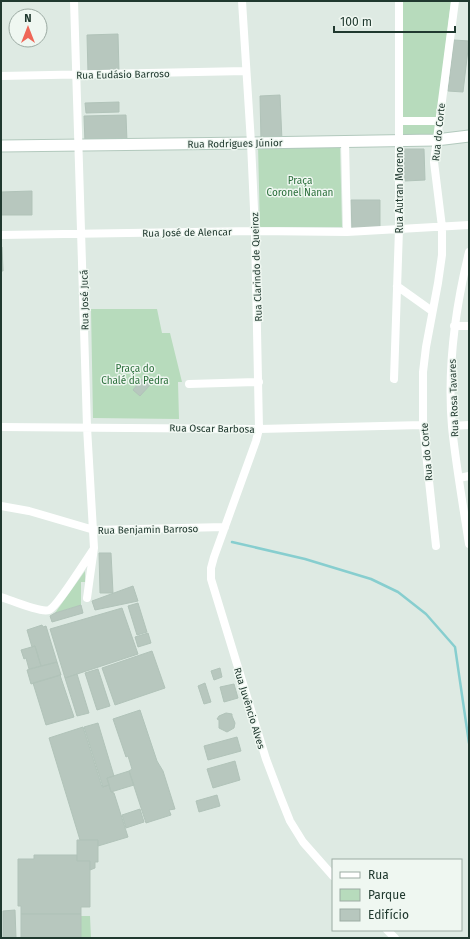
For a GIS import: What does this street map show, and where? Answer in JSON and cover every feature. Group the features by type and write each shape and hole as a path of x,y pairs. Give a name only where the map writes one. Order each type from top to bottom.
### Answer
{"main road":[{"name":"Rua Rodrigues Júnior","path":"1,146 399,141 436,140 469,136"}],"street":[{"name":"Rua José Jucá","path":"74,1 87,427 94,530 94,548 87,598"},
{"name":"Rua Clarindo de Queiroz","path":"225,527 260,429 256,231 242,1"},
{"name":"Rua Autran Moreno","path":"394,379 399,230 399,1"},
{"name":"Rua do Corte","path":"436,546 423,425 423,372 442,255 442,227 434,162 455,1"},
{"name":"Rua Eudásio Barroso","path":"1,76 246,71"},
{"path":"398,121 439,121"},
{"path":"345,142 347,232"},
{"name":"Rua José de Alencar","path":"1,235 256,231 347,232 469,225"},
{"name":"Rua Rosa Tavares","path":"469,252 454,326 451,365 452,426 469,541"},
{"path":"397,286 432,311"},
{"path":"454,326 469,326"},
{"path":"189,384 260,382"},
{"name":"Rua Oscar Barbosa","path":"1,427 260,429 423,425"},
{"path":"452,426 469,425"},
{"path":"459,478 469,476"},
{"name":"Rua Benjamin Barroso","path":"1,506 29,511 94,530 225,527"},
{"name":"Rua Juvêncio Alves","path":"225,527 214,557 211,568 211,578 266,759 290,821 303,842 332,875"},
{"path":"1,597 38,609 48,610 64,593 94,548"}],"green space":[{"path":"402,1 451,1 437,118 401,117"},
{"path":"402,125 435,125 435,134 402,134"},
{"name":"Praça Coronel Nanan","path":"340,145 342,227 260,227 258,146"},
{"name":"Praça do Chalé da Pedra","path":"91,309 157,309 162,333 170,333 182,382 178,382 179,419 93,418"},
{"path":"85,571 85,582 81,582 81,605 55,613"},
{"path":"81,916 90,916 91,938 81,938"}],"building":[{"path":"118,34 119,72 88,73 87,35"},
{"path":"454,40 469,41 463,92 448,91"},
{"path":"280,95 282,141 261,141 260,96"},
{"path":"119,102 119,112 86,113 85,103"},
{"path":"126,115 127,142 85,143 84,116"},
{"path":"404,149 424,149 425,180 405,181"},
{"path":"32,191 32,215 1,215 1,192"},
{"path":"351,200 380,200 380,230 352,230"},
{"path":"2,247 3,271 1,271 1,248"},
{"path":"142,379 150,385 140,396 133,390"},
{"path":"99,553 111,553 113,593 100,593"},
{"path":"133,586 138,601 95,610 92,601"},
{"path":"138,603 147,632 137,635 128,606"},
{"path":"81,605 83,613 52,622 50,616 55,613"},
{"path":"122,608 138,654 65,678 50,629"},
{"path":"42,625 43,627 46,626 57,662 41,666 35,646 32,647 27,630"},
{"path":"148,633 151,643 138,647 135,637"},
{"path":"35,646 41,666 29,669 26,658 24,659 21,650"},
{"path":"152,651 165,688 115,705 102,668"},
{"path":"57,662 61,675 31,684 27,670"},
{"path":"220,668 222,677 214,680 211,671"},
{"path":"98,669 110,706 97,710 85,673"},
{"path":"77,674 89,713 77,716 65,678"},
{"path":"60,675 74,717 46,725 33,683"},
{"path":"205,683 211,702 204,704 198,686"},
{"path":"234,684 238,698 224,702 220,687"},
{"path":"140,710 157,761 163,771 175,809 169,810 171,815 146,823 129,771 132,769 128,756 126,757 113,719"},
{"path":"226,713 232,714 235,723 234,728 227,732 219,728 219,720 217,719 219,716"},
{"path":"98,723 114,776 107,778 109,785 103,787 84,727"},
{"path":"83,727 102,787 109,785 111,792 114,793 128,837 98,846 98,840 80,840 49,738"},
{"path":"237,737 241,751 208,760 204,746"},
{"path":"235,761 240,780 213,788 207,769"},
{"path":"129,771 134,785 111,792 107,778"},
{"path":"217,795 220,806 199,812 196,801"},
{"path":"140,809 144,822 126,828 122,815"},
{"path":"77,840 98,840 98,862 95,862 95,868 90,870 90,861 77,861"},
{"path":"34,855 77,855 77,861 90,861 90,907 81,907 81,914 21,914 21,906 18,906 18,859 34,859"},
{"path":"15,910 16,938 3,938 3,911"},
{"path":"21,914 81,914 81,938 21,938"}],"waterway":[{"path":"232,542 305,559 371,579 398,592 426,614 455,647 469,743"}]}
